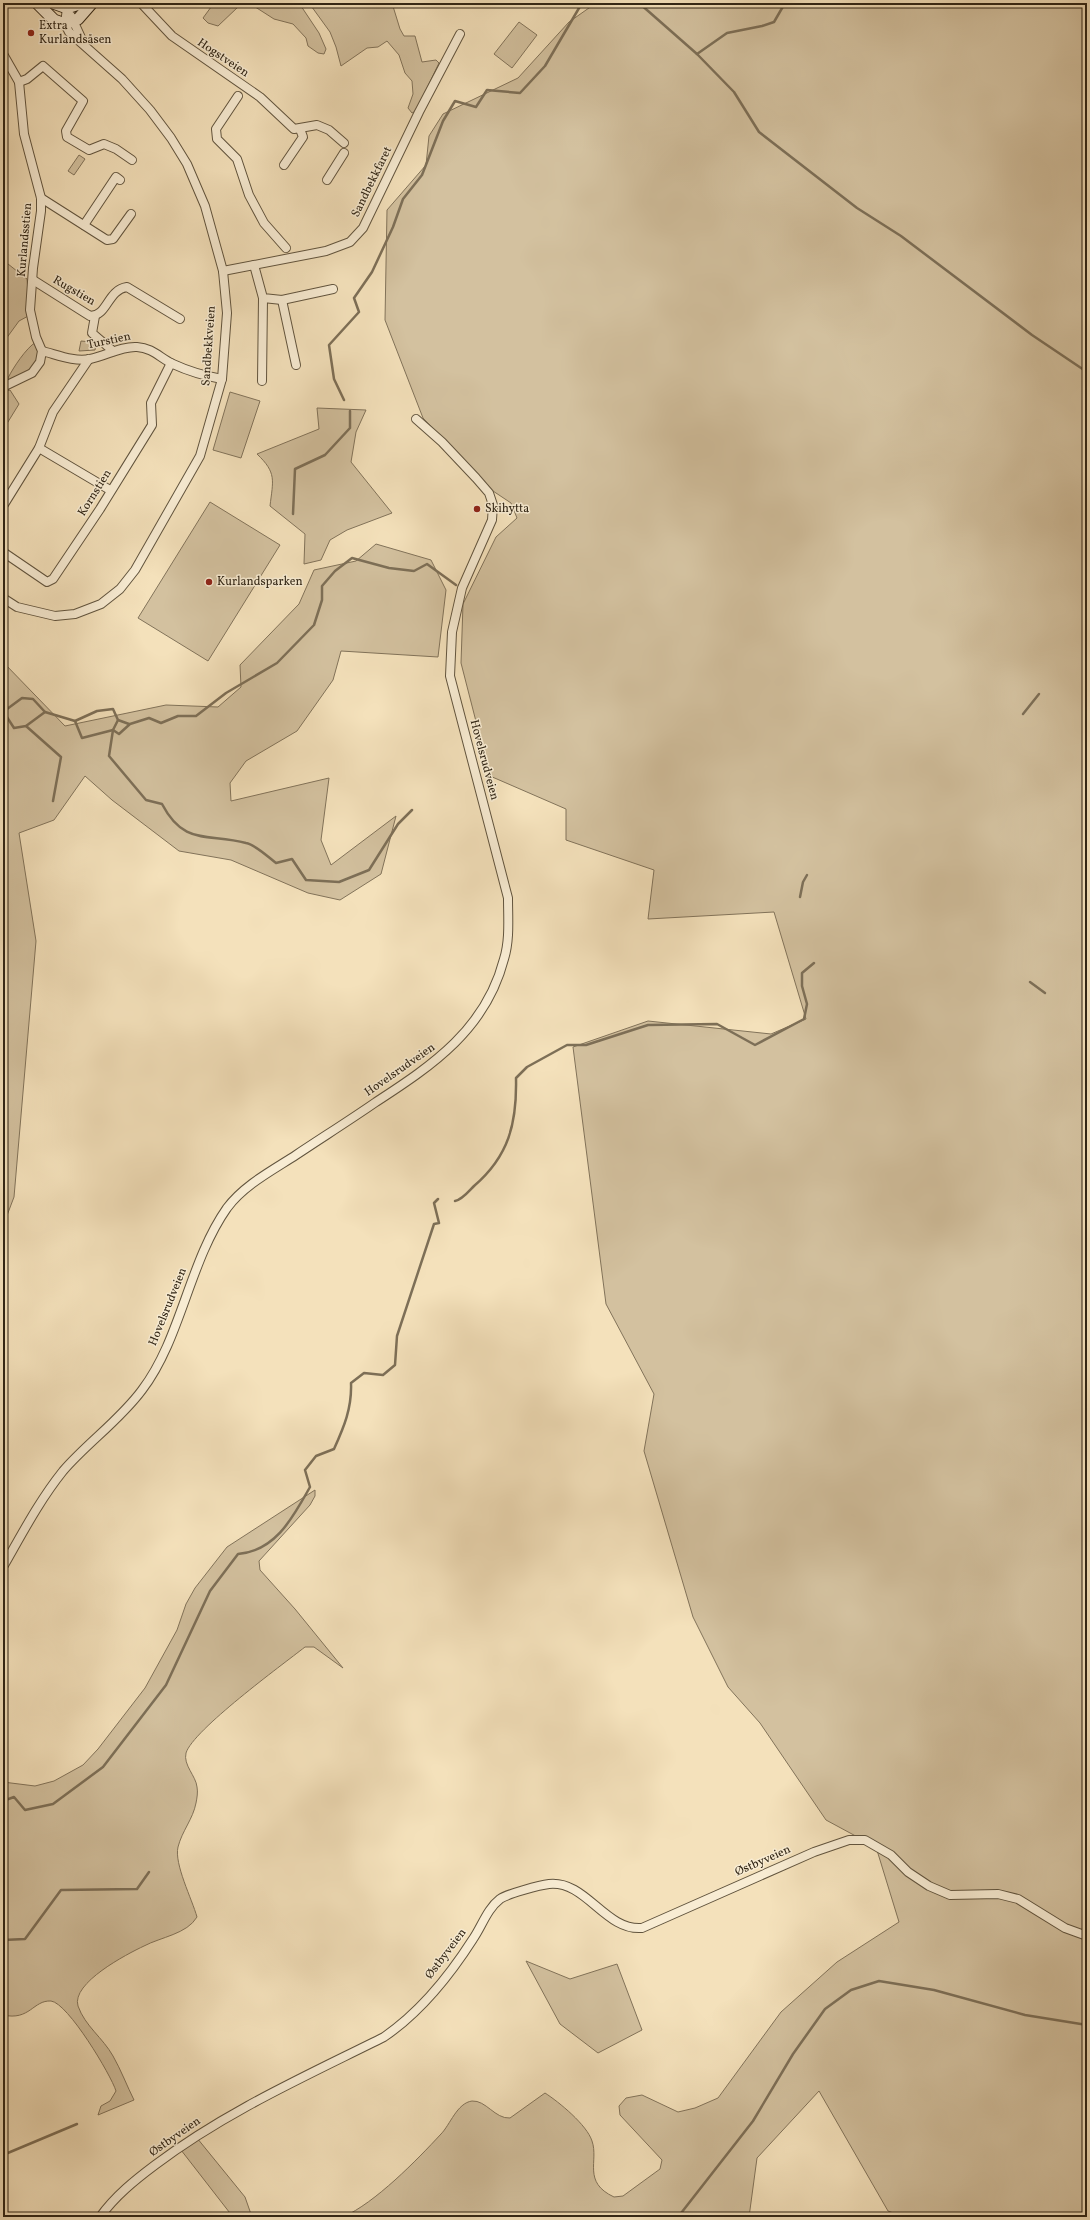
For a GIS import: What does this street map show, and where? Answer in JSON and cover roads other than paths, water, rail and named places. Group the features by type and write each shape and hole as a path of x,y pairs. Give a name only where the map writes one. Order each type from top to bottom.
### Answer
{"main road":[{"name":"Sandbekkveien","path":"37,3 51,17 70,23"},
{"path":"53,3 59,7 67,8 82,3"},
{"path":"70,23 92,3"}],"street":[{"name":"Hogstveien","path":"141,3 172,36 260,98 297,129"},
{"name":"Sandbekkveien","path":"3,598 17,607 55,616 75,614 101,604 120,589 136,570 200,456 222,379 226,313 223,271 205,206 187,164 171,138 150,110 122,79 69,32 70,23 67,8"},
{"name":"Sandbekkfaret","path":"223,271 326,251 340,247 357,236 369,219 419,112 460,34"},
{"name":"Kurlandsstien","path":"3,54 19,82 24,134 40,198 41,211 33,268 30,310 36,337 42,351"},
{"path":"19,82 27,79 43,66 83,101 66,131 67,136 89,150 104,144 116,149 132,160"},
{"path":"238,96 216,129 217,139 237,159 256,209 264,223 286,248"},
{"path":"284,165 303,137 297,129 317,125 329,130 344,143"},
{"path":"327,180 344,153"},
{"path":"84,225 116,177 120,180"},
{"path":"40,198 102,238 112,239 131,214"},
{"path":"254,265 263,298 262,380"},
{"name":"Rugstien","path":"33,280 84,313 95,316 100,312 115,291 127,287 180,319"},
{"path":"263,298 282,300 333,289"},
{"path":"282,300 296,365"},
{"path":"95,316 92,333 113,351"},
{"name":"Turstien","path":"42,351 69,358 89,359 113,351 137,347 153,350 171,364 205,376 222,379"},
{"path":"3,388 32,373 40,362 42,351"},
{"path":"3,506 39,448 53,412 89,359"},
{"name":"Kornstien","path":"3,552 47,582 53,579 100,509 110,490 152,425 151,403 171,364"},
{"name":"Hovelsrudveien","path":"3,1567 49,1489 65,1470 142,1390 158,1365 201,1257 228,1207 255,1182 417,1075 444,1054 468,1028 486,1003 505,958 508,926 508,898 450,676 452,632 462,588 492,520 493,505 489,493 476,478 442,442 416,419"},
{"path":"39,448 110,490"},
{"name":"Østbyveien","path":"100,2217 108,2206 131,2183 183,2143 225,2117 384,2037 399,2027 453,1967 473,1939 493,1905 502,1897 549,1884 563,1885 583,1896 618,1923 631,1929 642,1928 834,1845 849,1840 865,1840 891,1855 908,1872 950,1895 998,1894 1018,1899 1065,1928 1087,1936"}],"waterway":[{"path":"344,400 334,379 329,345 359,312 354,298 372,272 393,227 403,199 422,175 443,121 455,101 476,107 487,90 520,93 545,66 582,3"},
{"path":"639,3 697,54 734,92 759,132 857,208 901,236 1032,335 1087,372"},
{"path":"697,54 727,33 774,22 785,3"},
{"path":"293,514 295,469 325,455 350,428 350,411"},
{"path":"3,711 14,728 26,726 45,712 75,721 82,738 113,730 119,734 130,724 149,718 161,723 178,716 196,716 226,693 277,663 314,625 322,600 322,586 335,571 352,558 389,568 414,571 427,564 456,585"},
{"path":"1023,714 1039,694"},
{"path":"3,712 22,698 33,699 45,712"},
{"path":"75,721 97,711 113,709 118,720 129,724"},
{"path":"118,720 113,730 109,756 146,800 162,804 170,817 188,832 198,836 232,840 250,844 276,863 292,859 306,880 339,882 369,870 398,824 412,810"},
{"path":"26,726 61,757 53,801"},
{"path":"800,897 803,882 807,875"},
{"path":"455,1201 463,1197 486,1175 503,1151 515,1110 516,1078 527,1067 567,1045 586,1045 648,1025 717,1024 755,1045 804,1019 807,1004 802,986 802,973 814,963"},
{"path":"1030,982 1045,993"},
{"path":"3,1801 14,1797 25,1810 53,1804 103,1767 166,1685 210,1591 238,1554 263,1546 282,1531 290,1521 310,1487 305,1470 316,1456 334,1449 338,1441 349,1409 351,1383 364,1373 383,1375 395,1365 397,1336 434,1224 439,1223 434,1203 438,1199"},
{"path":"3,1940 25,1939 61,1890 137,1889 149,1872"},
{"path":"678,2217 753,2121 793,2054 825,2009 851,1990 879,1981 934,1990 1025,2015 1087,2025"},
{"path":"3,2155 77,2124"}],"place":[{"name":"Extra Kurlandsåsen","path":"31,33"},
{"name":"Skihytta","path":"477,509"},
{"name":"Kurlandsparken","path":"209,582"}]}
